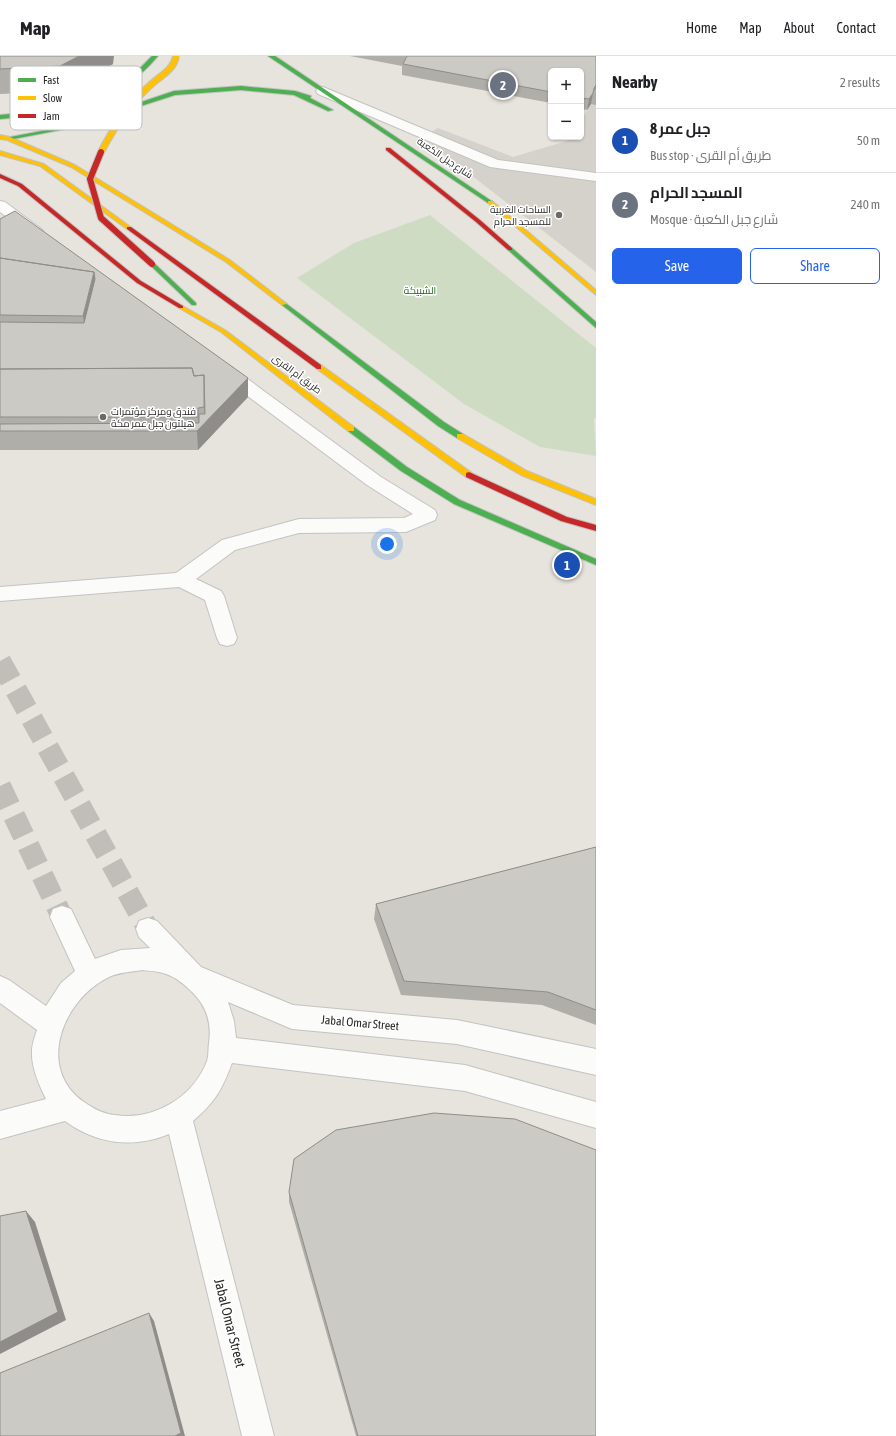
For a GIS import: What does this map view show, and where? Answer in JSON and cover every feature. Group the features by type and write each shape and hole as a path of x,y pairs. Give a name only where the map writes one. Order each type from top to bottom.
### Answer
{"highway":[{"path":"142,68 155,56"},
{"path":"142,93 171,68 176,62 176,56"},
{"name":"شارع جبل الكعبة","path":"271,56 484,198 596,293"},
{"path":"142,104 174,93 241,88 295,93 355,111"},
{"path":"295,93 345,117 367,132"},
{"path":"0,117 10,116"},
{"path":"4,137 49,130"},
{"path":"113,130 101,152 90,180 101,218 223,331"},
{"path":"4,137 73,166 228,261 441,424 524,473 596,502"},
{"path":"380,142 478,220 596,326"},
{"name":"طريق أم القرى","path":"0,152 42,165 464,473 564,519 596,528"},
{"name":"طريق أم القرى","path":"0,176 20,185 139,282 223,331 404,469 457,502 515,529 596,562"}],"street":[{"path":"322,91 495,164 596,178"},
{"path":"0,204 47,239"},
{"path":"0,223 15,216"},
{"path":"181,580 228,545 299,526 406,525 428,515 374,481 214,362"},
{"path":"0,594 181,580 214,596 227,638"},
{"path":"62,917 89,974"},
{"name":"Jabal Omar Street","path":"148,929 192,975 292,1017 457,1032 596,1062"},
{"path":"142,959 168,963 192,975 211,994 222,1020 223,1049 216,1075 200,1098 178,1116 149,1128 120,1131 91,1123 67,1107 51,1082 45,1054 50,1024 58,1005 72,988 89,974 115,963 142,959"},
{"path":"0,988 50,1024"},
{"path":"223,1049 464,1078 596,1116"},
{"path":"0,1125 67,1107"},
{"name":"Jabal Omar Street","path":"178,1116 258,1436"}],"green space":[{"name":"الشبيكة","path":"430,215 596,348 596,418 594,419 596,456 540,447 464,404 297,278 354,243"}],"shaded area":[{"name":"الساحات الغربية للمسجد الحرام","path":"596,95 596,272 422,137 438,128 513,157 570,140 584,140 584,116"}],"building":[{"path":"0,56 79,56 60,66 10,66 10,68 0,69"},
{"path":"407,56 596,56 596,85 589,99 584,98 584,68 548,68 548,91 403,64"},
{"path":"15,211 248,378 197,431 0,431 0,424 199,423 199,414 205,414 204,375 194,376 192,368 0,369 0,322 84,323 95,279 94,272 0,258 0,219"},
{"path":"0,258 94,272 83,316 0,315"},
{"path":"192,368 194,376 204,375 204,407 198,408 198,417 0,417 0,369"},
{"path":"596,847 596,1010 548,992 404,981 376,904"},
{"path":"434,1113 515,1119 596,1150 596,1436 358,1436 289,1192 294,1159 336,1130"},
{"path":"26,1211 58,1312 0,1342 0,1216"},
{"path":"149,1313 181,1433 175,1436 0,1436 0,1373"}],"tunnel":[{"path":"0,661 148,929"},
{"path":"0,786 62,917"}],"traffic: fast":[{"path":"142,69 155,56"},
{"path":"271,56 490,202"},
{"path":"142,104 174,93 241,88 295,93 309,97"},
{"path":"295,93 330,110"},
{"path":"0,117 10,116"},
{"path":"8,138 52,130"},
{"path":"510,249 596,326"},
{"path":"152,264 194,304"},
{"path":"284,304 441,424 460,436"},
{"path":"351,429 404,469 457,502 596,562"}],"traffic: slow":[{"path":"142,94 172,67 176,56"},
{"path":"101,152 113,130"},
{"path":"0,137 8,138 73,166 228,261 284,304"},
{"path":"0,153 42,165 129,228"},
{"path":"490,202 596,293"},
{"path":"181,307 223,331 351,429"},
{"path":"319,367 469,475"},
{"path":"460,436 524,473 596,502"}],"traffic: jam":[{"path":"388,149 478,221 510,249"},
{"path":"101,152 90,179 101,218 152,264"},
{"path":"0,176 20,185 139,282 181,307"},
{"path":"129,228 319,367"},
{"path":"469,475 564,519 596,528"}],"place":[{"name":"المسجد الحرام","path":"503,85"},
{"name":"الساحات الغربية للمسجد الحرام","path":"559,215"},
{"name":"فندق ومركز مؤتمرات هيلتون جبل عمر مكة","path":"103,417"},
{"name":"جبل عمر 8","path":"567,565"}]}
